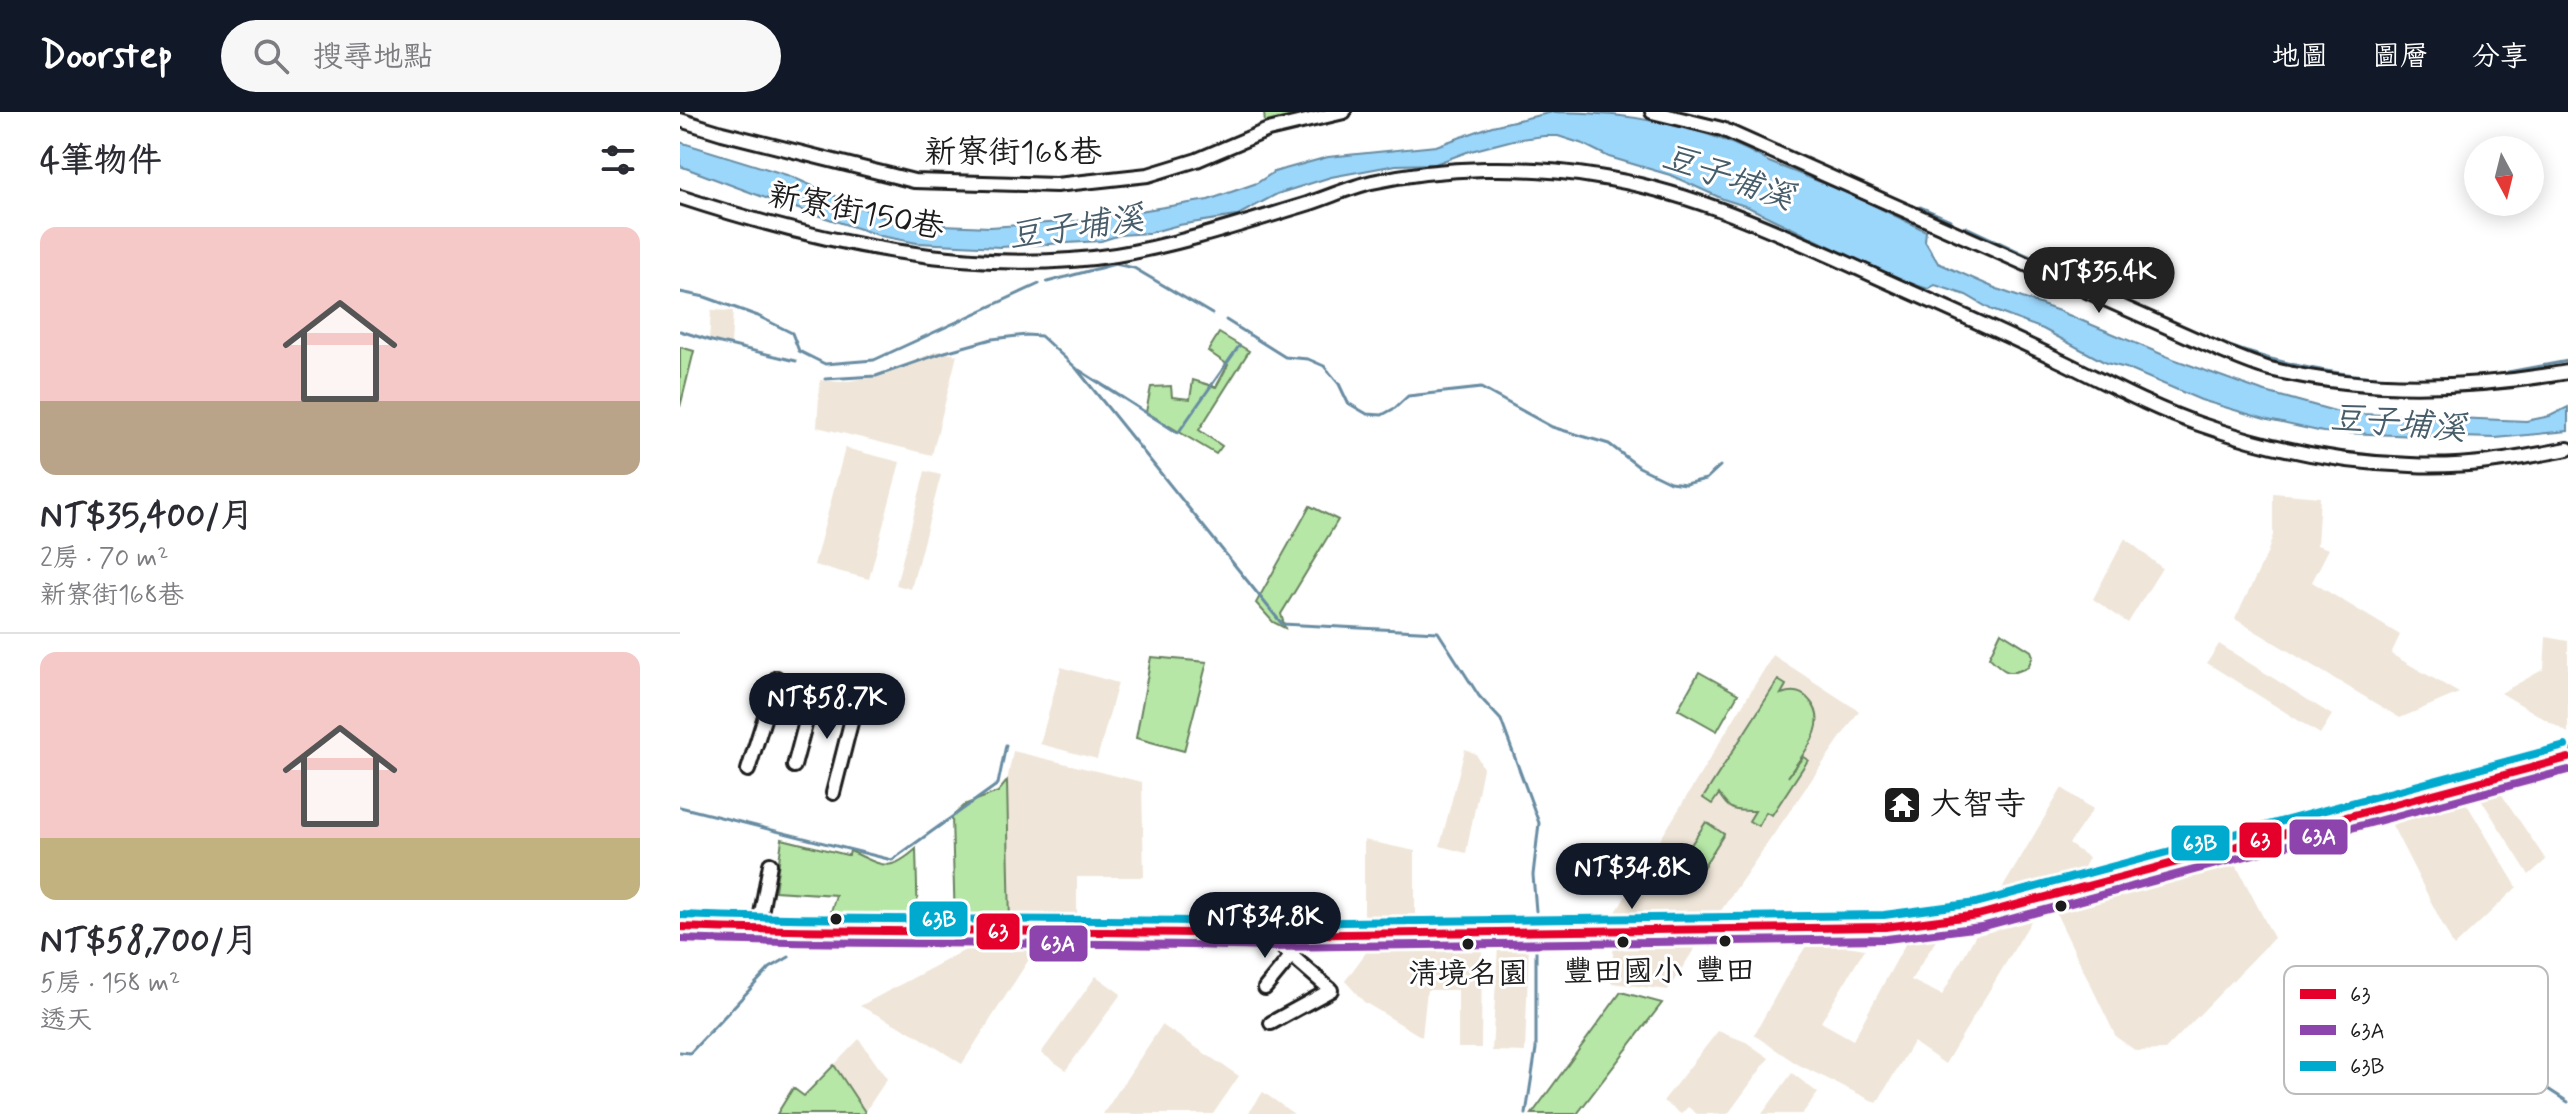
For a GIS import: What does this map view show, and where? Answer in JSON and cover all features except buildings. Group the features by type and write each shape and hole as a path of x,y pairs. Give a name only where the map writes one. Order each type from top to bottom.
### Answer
{"main road":[{"path":"680,927 1268,935 1885,927 1978,915 2568,758"}],"street":[{"name":"新寮街168巷","path":"680,120 914,181 1056,185 1148,175 1197,160 1268,130 1344,112"},
{"path":"1652,112 1722,129 2224,352 2269,369 2370,385 2437,387 2503,383 2568,372"},
{"name":"新寮街150巷","path":"680,197 788,229 902,254 1031,262 1115,255 1202,237 1371,182 1449,171 1537,169 1595,176 1653,188 1742,217 2153,405 2239,437 2326,456 2410,465 2465,465 2568,449"},
{"path":"748,770 777,678"},
{"path":"794,766 815,688"},
{"path":"833,793 857,699"},
{"path":"758,930 770,864"},
{"path":"1268,935 1331,990 1271,1023"},
{"path":"1265,988 1292,955"}],"shaded area":[{"path":"711,310 733,311 731,345 709,340"},
{"path":"937,351 957,355 932,455 817,427 820,380 841,382 876,377"},
{"path":"845,448 900,462 869,579 814,565"},
{"path":"925,471 941,475 911,589 896,585"},
{"path":"2273,493 2320,497 2317,545 2329,549 2312,582 2400,635 2391,654 2459,693 2400,718 2235,619 2273,535"},
{"path":"2125,538 2162,568 2128,623 2093,599"},
{"path":"2546,637 2568,641 2568,733 2501,693 2544,669"},
{"path":"2219,644 2332,715 2320,734 2207,663"},
{"name":"豐田國小","path":"1773,655 1859,711 1720,912 1610,922"},
{"path":"1061,667 1118,683 1097,759 1040,744"},
{"path":"1465,749 1476,754 1483,768 1466,853 1440,846"},
{"path":"1013,751 1142,782 1144,877 1077,877 1077,924 1010,925 1007,781"},
{"path":"2062,788 2093,809 2069,844 2089,858 2079,876 1999,894"},
{"path":"2498,789 2546,860 2529,875 2479,796"},
{"path":"2465,801 2517,887 2454,947 2392,825"},
{"path":"1364,840 1415,851 1415,922 1364,923"},
{"path":"2233,859 2274,938 2165,1050 2136,1051 2116,1037 2053,907"},
{"path":"2036,913 1945,1064 1913,1042 1877,1103 1797,1064 1754,1035 1810,940 1865,949 1821,1022 1853,1040 1908,939 1940,934 1911,980 1942,995 1979,929"},
{"name":"豐田國小","path":"1702,937 1668,990 1611,983 1614,940"},
{"path":"1498,945 1529,945 1525,1052 1492,1051"},
{"path":"1482,946 1481,1048 1458,1048 1458,990 1427,990 1422,1037 1364,1002 1345,981 1370,947"},
{"path":"971,947 1035,950 962,1064 918,1036 860,1006"},
{"path":"1096,976 1121,994 1066,1070 1041,1053"},
{"path":"1162,1025 1239,1076 1213,1114 1103,1114"},
{"path":"1718,1031 1746,1042 1769,1058 1728,1114 1697,1114 1688,1107 1681,1114 1663,1101"},
{"path":"859,1039 887,1079 865,1112 834,1065"},
{"path":"1792,1073 1818,1093 1802,1114 1762,1114"},
{"path":"1263,1092 1294,1114 1248,1114"}],"green space":[{"path":"1264,112 1320,112 1265,124"},
{"path":"1219,333 1249,351 1199,430 1222,446 1216,454 1146,412 1151,387 1171,386 1172,397 1190,399 1193,380 1216,387 1228,365 1208,351"},
{"path":"680,347 694,351 680,407"},
{"path":"1310,506 1338,520 1281,614 1285,628 1273,622 1256,603"},
{"path":"2001,632 2031,651 2033,656 2028,667 2016,672 2007,671 1989,657"},
{"path":"1151,657 1207,662 1184,751 1136,738"},
{"path":"1699,672 1738,694 1717,731 1678,709"},
{"path":"1778,680 1786,685 1781,694 1797,692 1810,701 1818,720 1812,740 1788,777 1803,757 1808,760 1772,815 1766,812 1758,826 1749,821 1755,811 1733,809 1719,794 1712,804 1703,798"},
{"path":"1007,781 1010,925 955,925 952,817 966,804 998,792"},
{"path":"1706,822 1724,834 1702,869 1683,857"},
{"path":"782,839 847,855 850,851 884,865 898,862 916,849 918,924 827,925 836,895 775,891"},
{"path":"1621,992 1662,1003 1577,1114 1532,1114"},
{"path":"834,1065 865,1112 863,1114 777,1114 793,1088 804,1096"}],"water":[{"name":"豆子埔溪","path":"1553,112 1636,118 1720,139 1851,194 1926,231 1925,241 1938,263 2173,359 2262,391 2335,411 2362,414 2526,421 2550,416 2568,407 2568,431 2496,438 2418,436 2323,432 2268,420 2201,400 2126,368 2106,363 2043,329 1992,310 1966,295 1935,285 1928,289 1895,278 1748,207 1670,175 1609,157 1558,136 1513,140 1435,164 1396,165 1331,177 1277,194 1236,216 1149,233 1120,235 1101,241 1000,247 917,243 881,236 680,166 680,142 790,176 896,223 990,227 1077,221 1208,200 1257,183 1274,172 1328,157 1436,146 1492,126"}],"waterway":[{"path":"1920,207 1950,220"},
{"path":"1966,227 2174,323"},
{"path":"1047,282 1115,264 1134,268 1212,314"},
{"path":"680,292 705,297 758,316 792,333 799,351 825,364 874,360 1039,284"},
{"path":"1226,320 1285,357 1308,359 1324,366 1339,384 1348,403 1367,414 1382,415 1408,396 1481,388 1552,427 1609,444 1639,467 1670,482 1685,484 1706,479 1720,466"},
{"path":"2188,329 2261,356 2337,373 2415,379 2493,375"},
{"path":"680,331 796,361"},
{"path":"825,379 876,376 992,339 1041,336 1076,368 1282,624 1438,632 1479,696 1501,720 1539,823 1533,875 1536,911"},
{"path":"1079,370 1178,433 1239,346"},
{"path":"2508,372 2568,361"},
{"path":"680,807 892,860 998,784 1006,745"},
{"path":"1526,1114 1536,1049 1536,948"},
{"path":"680,1052 690,1053 770,968 789,957"},
{"path":"2548,1089 2568,1102"}],"transit line":[{"name":"63B","path":"681,915 1268,923 1884,915 1976,903 2565,746"},
{"name":"63","path":"680,927 1268,935 1885,927 1978,915 2568,758"},
{"name":"63A","path":"680,939 1268,947 1887,939 1981,927 2568,770"}],"place":[{"name":"大智寺","path":"1902,805"},
{"name":"豐田","path":"1725,941"},
{"name":"豐田國小","path":"1623,942"},
{"name":"清境名園","path":"1468,944"}]}
